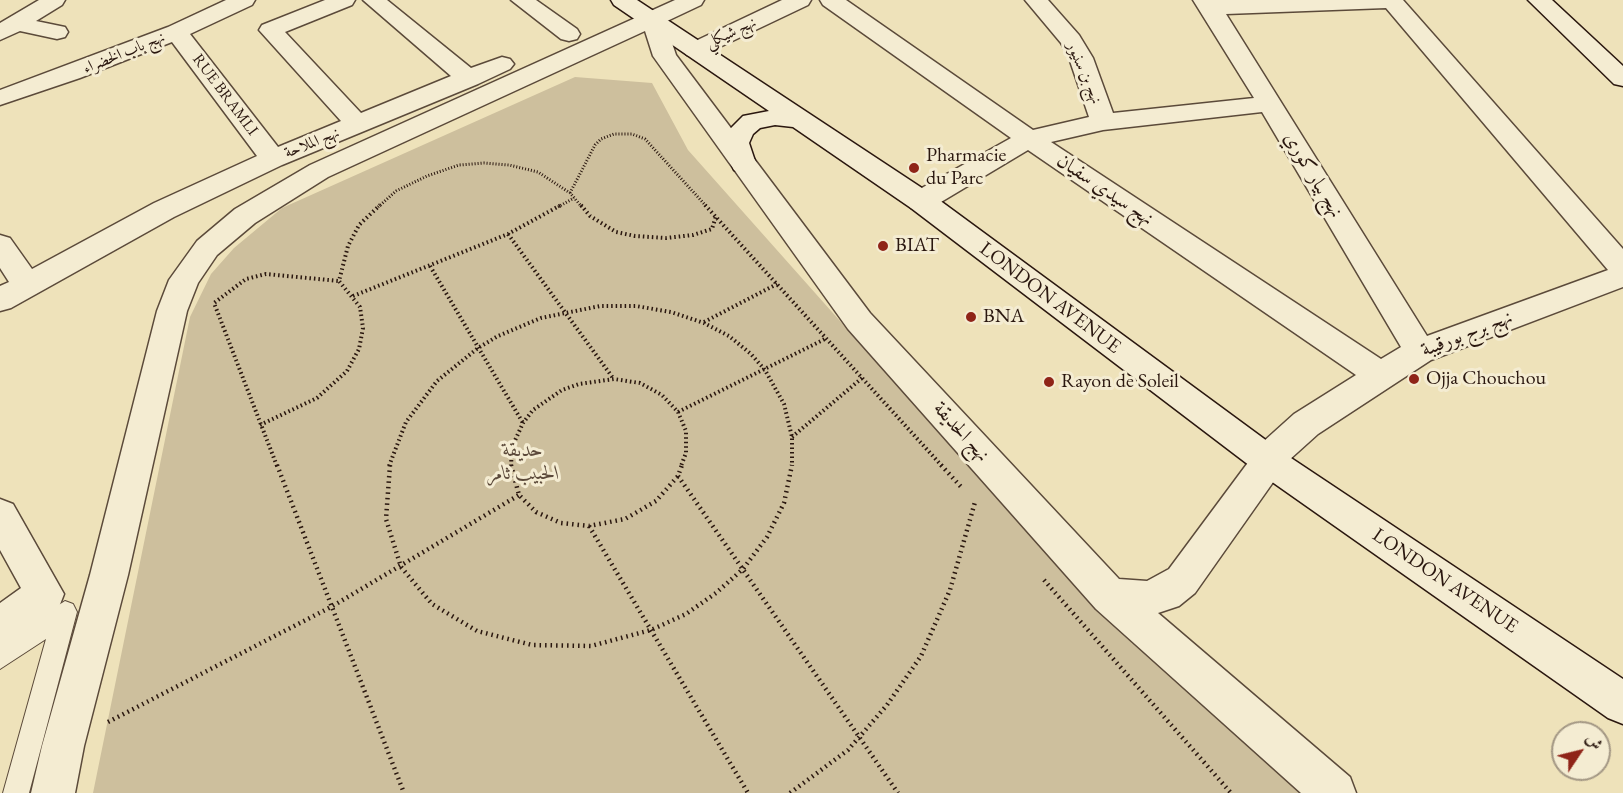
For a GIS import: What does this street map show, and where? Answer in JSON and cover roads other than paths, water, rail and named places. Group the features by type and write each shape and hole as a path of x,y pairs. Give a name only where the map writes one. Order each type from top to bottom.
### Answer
{"street":[{"path":"4,30 54,0"},
{"name":"نهج باب الخضراء","path":"0,98 72,73 176,32 243,0"},
{"path":"344,0 270,30 358,125"},
{"path":"374,0 469,79"},
{"path":"522,0 568,47 604,52 659,53"},
{"path":"53,793 63,746 109,574 172,311 184,280 207,248 245,216 319,171 568,47 636,9 693,0"},
{"name":"نهج شيكلي","path":"659,53 800,0"},
{"name":"نهج سيدي سفيان","path":"831,0 1029,139 1381,375"},
{"name":"نهج بن سنيور","path":"1036,0 1071,40 1081,58 1103,122"},
{"path":"1208,4 1391,0 1623,268"},
{"path":"1539,0 1623,79"},
{"name":"نهج بيار كوري","path":"1208,4 1420,351"},
{"name":"نهج الحديقة","path":"636,9 659,53 859,321 1110,596 1334,793"},
{"path":"4,30 57,32"},
{"name":"RUE BRAMLI","path":"176,32 273,159"},
{"name":"نهج الملاحة","path":"0,300 164,210 273,159 469,79 568,47"},
{"name":"LONDON AVENUE","path":"659,53 800,120 921,201 1270,462 1623,703"},
{"path":"921,201 1029,139 1103,122 1270,104"},
{"path":"743,164 736,143 742,130 752,122 776,117 800,120"},
{"path":"0,245 26,284"},
{"name":"نهج برج بورقيبة","path":"1110,596 1146,599 1165,593 1182,581 1276,451 1306,423 1381,375 1420,351 1623,276"},
{"path":"0,515 45,594 0,626"}],"lane":[{"path":"0,657 65,612 16,793"}],"place":[{"name":"Pharmacie du Parc","path":"914,168"},
{"name":"BIAT","path":"883,246"},
{"name":"BNA","path":"971,317"},
{"name":"Ojja Chouchou","path":"1414,379"},
{"name":"Rayon de Soleil","path":"1049,382"}],"park label":[{"name":"حديقة الحبيب ثامر","path":"523,462"}]}
